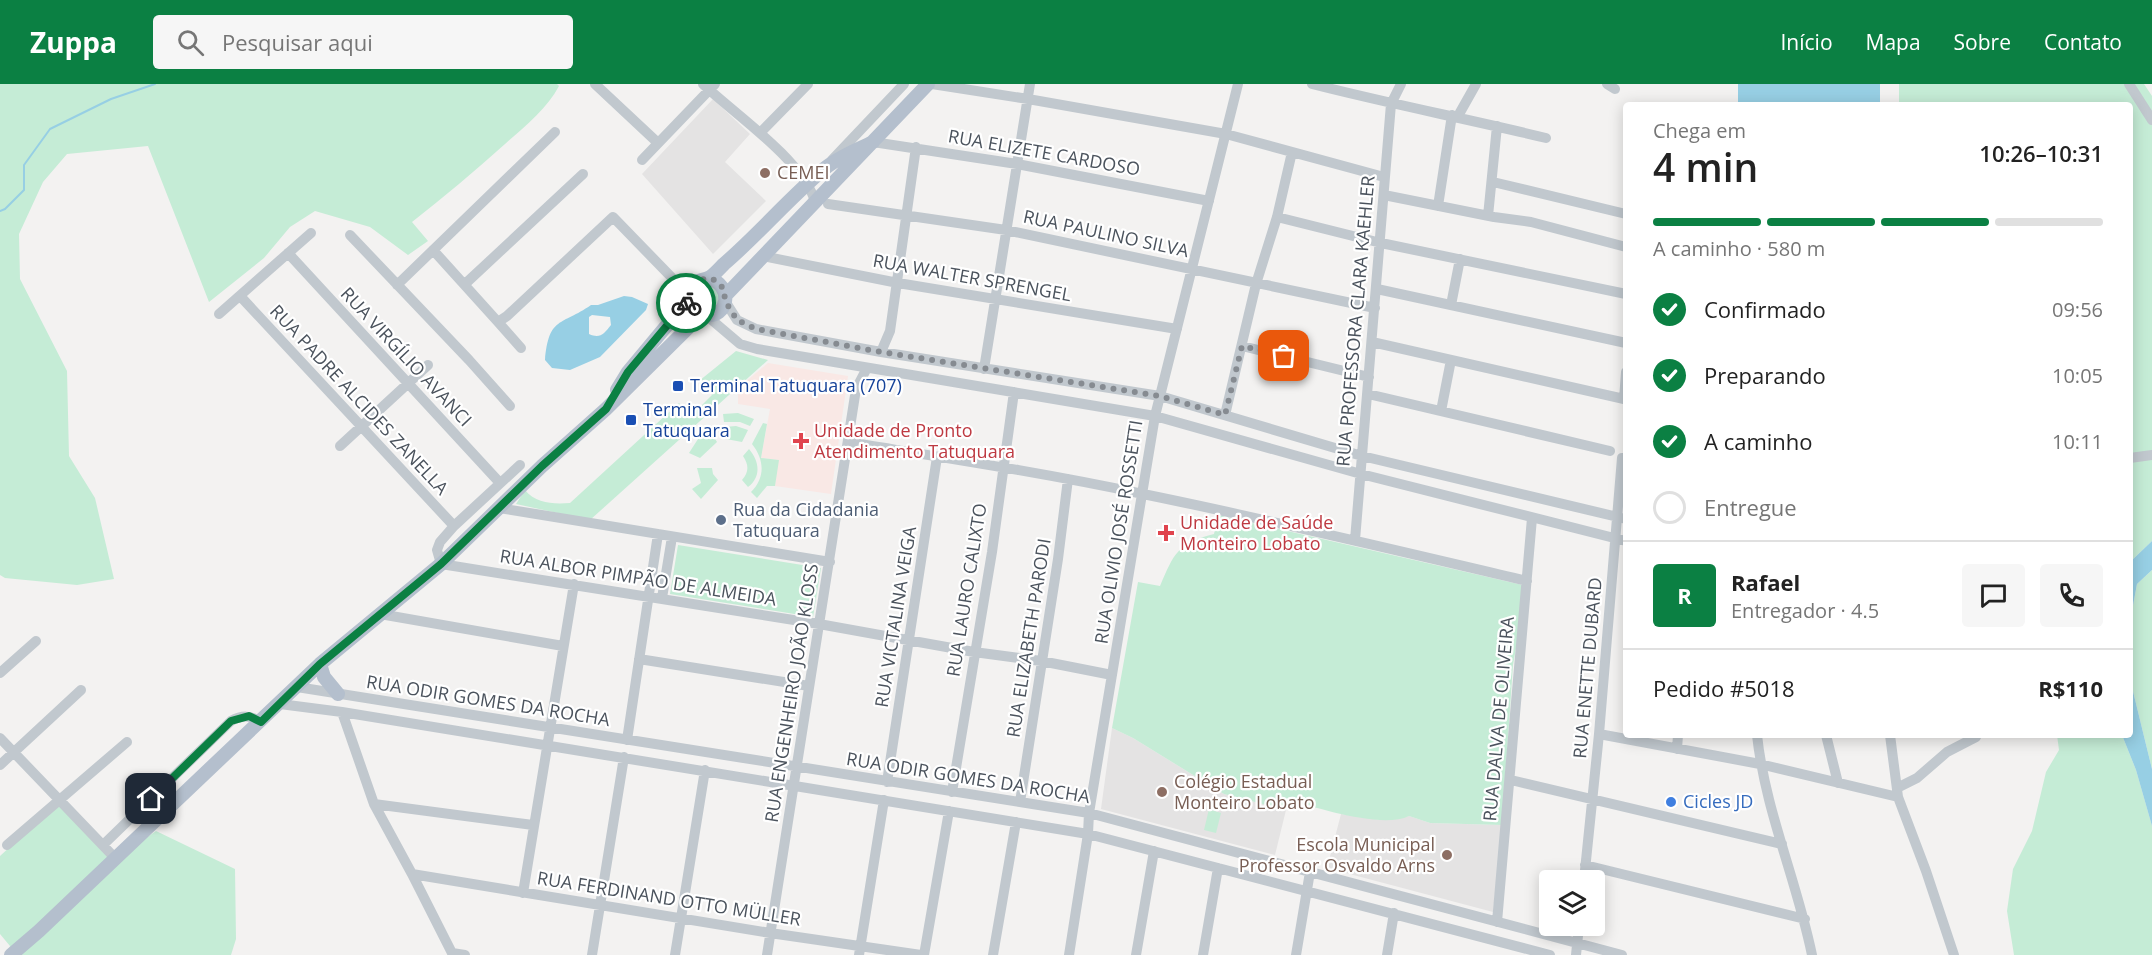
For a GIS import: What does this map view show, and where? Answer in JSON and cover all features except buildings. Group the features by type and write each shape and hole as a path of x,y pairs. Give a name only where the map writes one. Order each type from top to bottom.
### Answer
{"main road":[{"path":"11,955 320,664 441,564 704,315 719,312 725,298 762,256 930,84"},
{"path":"606,409 628,372 689,296 696,281 708,278 826,167 873,142"},
{"path":"708,278 720,283 725,298"},
{"path":"689,296 693,309 704,315"},
{"path":"320,664 324,677 338,694"}],"street":[{"path":"596,84 658,143"},
{"path":"760,133 808,84"},
{"path":"826,167 904,84"},
{"path":"930,84 1226,134 1384,177"},
{"path":"984,369 1030,84"},
{"name":"RUA OLIVIO JOSÉ ROSSETTI","path":"1069,955 1088,834 1089,813 1155,416 1238,84"},
{"path":"1312,84 1546,138"},
{"path":"1391,104 1401,84"},
{"path":"1438,206 1455,116 1476,84"},
{"path":"2129,84 2152,120"},
{"path":"642,160 709,86 798,170 814,198 811,207"},
{"name":"RUA PROFESSORA CLARA KAEHLER","path":"1355,540 1391,104"},
{"path":"1488,216 1497,126"},
{"path":"397,285 555,132"},
{"name":"RUA ELIZETE CARDOSO","path":"873,142 1017,164 1209,201"},
{"path":"881,352 890,331 916,147"},
{"path":"1225,415 1256,284 1277,217 1292,152"},
{"path":"465,284 583,174"},
{"path":"1493,182 1623,213"},
{"path":"1384,195 1488,216 1531,222 1623,246"},
{"name":"RUA PAULINO SILVA","path":"828,204 1006,230 1375,308"},
{"path":"498,322 613,217 689,296"},
{"path":"1277,217 1381,243 1623,293"},
{"path":"219,315 311,233"},
{"path":"350,235 510,406"},
{"path":"433,250 521,348"},
{"name":"RUA VIRGÍLIO AVANCI","path":"288,254 500,483"},
{"name":"RUA WALTER SPRENGEL","path":"762,256 898,283 1177,329"},
{"path":"1451,306 1460,260"},
{"path":"1377,289 1623,342"},
{"name":"RUA PADRE ALCIDES ZANELLA","path":"241,297 454,526"},
{"path":"725,298 737,320 756,329 881,352 1160,396 1362,456 1621,517"},
{"path":"704,315 740,344 867,368 1155,416 1361,474 1621,539"},
{"path":"1372,342 1623,399"},
{"path":"1242,346 1369,377"},
{"path":"928,378 934,370 931,360"},
{"path":"1441,411 1451,360"},
{"path":"340,446 428,365"},
{"name":"RUA ENGENHEIRO JOÃO KLOSS","path":"766,955 856,389 867,368"},
{"name":"RUA LAURO CALIXTO","path":"952,792 992,552 1014,392"},
{"path":"1368,394 1610,451"},
{"path":"848,442 1002,467 1142,494 1355,540 1527,581"},
{"path":"2133,458 2152,455"},
{"name":"RUA VICTALINA VEIGA","path":"887,782 937,457"},
{"path":"441,564 437,550 440,542 454,526 520,465"},
{"name":"RUA ENETTE DUBARD","path":"1585,870 1621,539 1623,478"},
{"name":"RUA ELIZABETH PARODI","path":"1020,802 1058,559 1068,479"},
{"path":"499,508 830,562"},
{"name":"RUA DALVA DE OLIVEIRA","path":"1497,922 1532,518"},
{"path":"627,740 658,534"},
{"path":"662,598 672,537"},
{"name":"RUA ALBOR PIMPÃO DE ALMEIDA","path":"441,564 662,598 974,652 1041,661 1112,675"},
{"path":"523,892 574,584"},
{"path":"380,614 563,646"},
{"path":"0,673 36,641"},
{"path":"639,659 809,686"},
{"name":"RUA ODIR GOMES DA ROCHA","path":"297,687 1089,813 1622,955"},
{"path":"0,765 81,690"},
{"name":"RUA ODIR GOMES DA ROCHA","path":"280,704 705,770 1088,834 1550,955"},
{"path":"342,712 374,804 453,954 465,955"},
{"path":"103,845 231,721 249,716 261,722"},
{"path":"1599,734 1760,764 1838,783 1897,793 1947,752 1974,738"},
{"path":"0,738 115,858"},
{"path":"1677,749 1678,738"},
{"path":"1757,738 1760,764 1805,920 1812,955"},
{"path":"1827,738 1838,783"},
{"path":"1890,738 1897,793 1954,955"},
{"path":"7,845 127,742"},
{"path":"591,955 624,758"},
{"path":"675,955 705,770"},
{"path":"1511,780 1782,844"},
{"path":"859,950 884,800"},
{"path":"374,804 533,825"},
{"path":"923,955 949,810"},
{"path":"993,955 1016,822"},
{"path":"1136,955 1154,851"},
{"path":"1585,865 1805,920"},
{"path":"1203,955 1218,868"},
{"path":"1296,955 1311,872"},
{"name":"RUA FERDINAND OTTO MÜLLER","path":"412,874 680,916 859,950 923,955"},
{"path":"1387,955 1394,914"},
{"path":"1576,955 1577,936"}],"shaded area":[{"path":"713,99 750,134 725,162 766,201 713,254 642,174"},
{"name":"Unidade de Pronto Atendimento Tatuquara","path":"768,363 848,376 831,494 775,486 778,460 761,458 770,409 738,404 738,388"},
{"name":"Colégio Estadual Monteiro Lobato","path":"1112,728 1133,738 1224,794 1286,810 1275,855 1101,809"},
{"name":"Escola Municipal Professor Osvaldo Arns","path":"1341,814 1381,820 1409,816 1430,823 1502,825 1493,912 1327,868"}],"green space":[{"path":"0,84 557,84 559,86 542,110 527,124 412,222 428,241 408,255 370,227 315,211 290,227 264,258 209,302 148,146 67,154 43,182 19,234 20,279 67,371 69,456 95,498 114,579 77,585 5,578 0,575"},
{"path":"1899,84 2144,84 2152,96 2152,541 2133,559 2133,102 1899,102"},
{"path":"707,285 716,288 719,297 716,306 707,309 698,306 695,297 698,288"},
{"path":"736,351 768,360 590,520 516,504 525,490 540,501 570,503 679,403 692,415 712,395 699,381"},
{"path":"738,413 754,419 750,426 740,422 724,422 723,414"},
{"path":"763,423 767,424 761,458 779,460 775,486 767,486 757,498 751,492 759,480 762,468 759,456 752,444"},
{"path":"736,426 748,430 742,442 726,439 725,427"},
{"path":"708,427 717,442 700,458 689,453 698,439 696,435"},
{"path":"749,449 757,464 757,474 748,487 742,480 747,468 743,456"},
{"path":"697,468 712,468 718,480 701,499 692,489 701,483"},
{"path":"1218,515 1527,586 1513,665 1502,825 1430,823 1409,816 1383,820 1367,819 1289,800 1286,810 1224,794 1133,738 1112,728 1138,582 1160,586 1178,551 1192,541 1214,534"},
{"path":"678,545 821,568 813,617 670,594"},
{"path":"2152,570 2152,769 2133,691 2133,606 2137,584"},
{"path":"2057,738 2123,738 2136,770 2152,826 2152,955 2014,955 2007,911 2013,869 2032,831 2046,772 2059,750"},
{"path":"59,802 113,861 156,831 235,869 236,939 231,955 8,955 10,946 0,934 0,856"},
{"path":"1209,809 1221,813 1216,833 1204,830"}],"water":[{"path":"1738,84 1880,84 1880,102 1738,102"},
{"path":"624,296 648,304 646,310 600,357 570,370 552,368 545,360 553,329 591,305 598,305","holes":["592,315 610,317 611,325 604,333 599,336 589,334 589,317"]},
{"path":"2152,541 2152,570 2137,584 2133,606 2133,559"},
{"path":"2133,691 2152,769 2152,826 2136,770 2123,738 2133,738"}],"waterway":[{"path":"0,211 24,190 24,165 50,129 111,99 155,84"}],"way so far":[{"path":"686,303 689,291 696,281 708,278 720,283 726,295 725,301 737,320 756,329 881,352 1160,396 1225,415 1242,346 1284,356"}],"place":[{"name":"CEMEI","path":"765,173"},
{"name":"Terminal Tatuquara (707)","path":"678,386"},
{"name":"Terminal Tatuquara","path":"631,420"},
{"name":"Unidade de Pronto Atendimento Tatuquara","path":"801,441"},
{"name":"Rua da Cidadania Tatuquara","path":"721,520"},
{"name":"Unidade de Saúde Monteiro Lobato","path":"1166,533"},
{"name":"Colégio Estadual Monteiro Lobato","path":"1162,792"},
{"name":"Cicles JD","path":"1671,802"},
{"name":"Escola Municipal Professor Osvaldo Arns","path":"1447,855"}],"route":[{"path":"151,799 231,721 238,717 249,716 261,722 320,664 441,564 542,466 606,409 628,372 686,303"}]}
